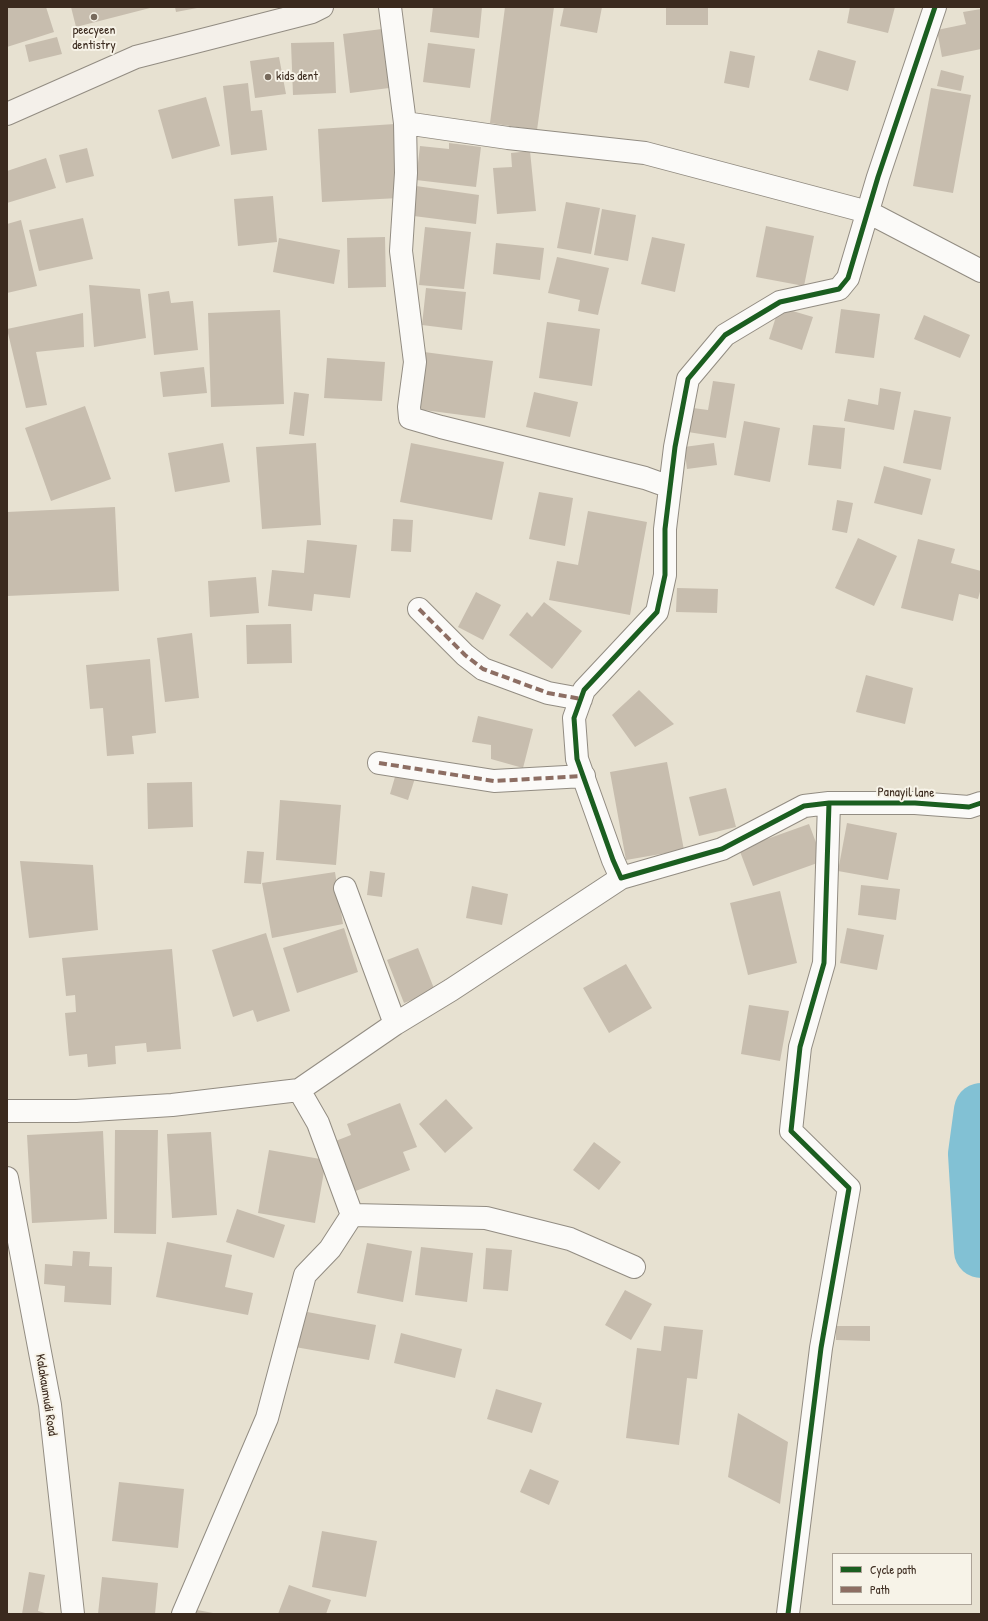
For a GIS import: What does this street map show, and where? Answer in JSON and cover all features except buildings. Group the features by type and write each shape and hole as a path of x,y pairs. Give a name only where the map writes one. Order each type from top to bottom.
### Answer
{"main road":[{"path":"7,114 136,57 312,12 322,7"}],"street":[{"path":"390,7 405,123 406,173 401,251 415,362 409,407 410,418 645,478 670,487"},
{"path":"621,878 612,860 577,759 574,718 584,690 657,612 665,576 665,530 675,447 688,379 725,335 780,302 839,289 848,278 878,177 935,7"},
{"path":"405,123 508,138 645,154 868,212 981,271"},
{"path":"419,609 465,655 483,669 548,693 581,698"},
{"path":"379,763 494,781 584,776"},
{"name":"Panayil lane","path":"299,1090 395,1024 450,990 621,878 722,849 804,806 829,804 915,803 969,807 981,803"},
{"path":"788,1614 821,1348 849,1188 791,1132 800,1047 824,964 829,804"},
{"path":"345,888 395,1024"},
{"path":"7,1111 76,1111 172,1105 299,1090 318,1123 352,1215"},
{"name":"Kalakaumudi Road","path":"7,1178 50,1405 73,1614"},
{"path":"352,1215 486,1218 570,1239 634,1267"},
{"path":"183,1614 267,1418 305,1275 330,1250 352,1215"}],"waterway":[{"path":"981,1110 975,1154 981,1251"}],"marked path":[{"path":"419,609 465,655 483,669 548,693 581,699"},
{"path":"379,763 494,781 584,776"}],"cycle path":[{"path":"935,7 878,177 848,278 839,289 780,302 725,335 688,379 675,447 665,529 665,575 657,612 584,690 574,718 577,759 613,860 621,878 722,849 804,806 829,803 915,803 969,807 981,803"},
{"path":"788,1614 821,1348 849,1188 791,1131 800,1047 824,963 829,803"}],"place":[{"name":"peecyeen dentistry","path":"94,17"},
{"name":"kids dent","path":"268,77"}]}
